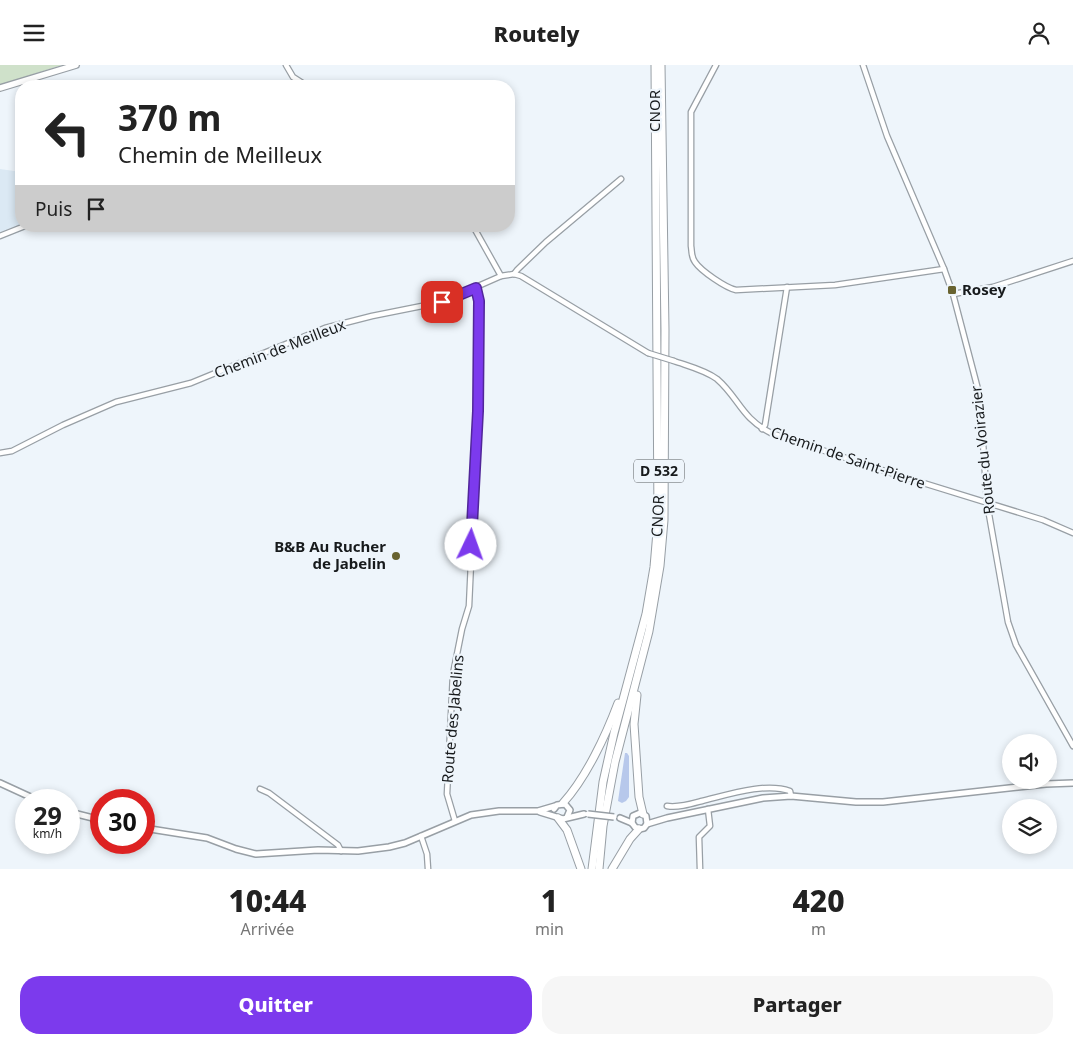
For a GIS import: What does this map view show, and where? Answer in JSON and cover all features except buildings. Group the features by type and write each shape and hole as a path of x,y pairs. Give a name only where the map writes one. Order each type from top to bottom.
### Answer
{"highway":[{"name":"CNOR","path":"592,869 603,782 650,594 660,498 655,65"},
{"name":"CNOR","path":"599,869 614,761 650,631 660,566 665,497 661,65"},
{"path":"644,815 639,797 634,712 650,631"},
{"path":"562,806 574,790 599,746 612,718 634,659"},
{"path":"556,817 567,830 581,869"},
{"path":"612,869 630,839 639,829"}],"main road":[{"path":"26,80 76,65"},
{"path":"0,88 15,83"}],"street":[{"path":"286,65 293,77 298,80"},
{"path":"716,65 691,112 692,255 695,263 730,289 736,290 835,285 944,269"},
{"name":"Route du Voirazier","path":"863,65 887,135 953,294 980,397 987,503 1008,622 1016,645 1073,746"},
{"path":"514,274 546,242 621,179"},
{"path":"0,236 15,230"},
{"path":"476,232 501,275"},
{"path":"953,294 993,287 1073,261"},
{"name":"Chemin de Meilleux","path":"0,453 12,451 63,425 116,402 191,383 325,328 372,316 442,302 501,275 514,274"},
{"name":"Chemin de Saint-Pierre","path":"514,274 521,276 648,353 702,371 718,380 746,416 762,429 891,473 1043,520 1073,533"},
{"path":"762,429 765,425 787,287"},
{"name":"Route des Jabelins","path":"455,821 447,794 453,674 469,597 478,411 479,301 476,288"},
{"path":"0,783 15,790"},
{"path":"155,830 207,839 256,854 318,850 341,851 389,847 455,821 484,813 538,811 562,806 586,814 617,818 632,823 639,829 644,828 647,824 668,818 763,798 791,796 856,802 883,802 1046,784 1073,783"},
{"path":"260,789 269,793 338,845 341,851"},
{"path":"667,806 688,805 733,793 768,789 785,789 790,791 791,796"},
{"path":"556,817 554,811 562,806"},
{"path":"562,806 570,812 567,817"},
{"path":"700,869 699,837 710,826 708,809"},
{"path":"538,811 563,819 586,814"},
{"path":"617,818 633,816 638,813 668,818"},
{"path":"644,815 647,824"},
{"path":"632,823 633,816"},
{"path":"421,836 427,854 428,869"}],"shaded area":[{"path":"0,169 15,171 15,228 0,234"}],"green space":[{"path":"0,65 62,65 15,80 0,85"}],"water":[{"path":"625,753 629,756 629,797 622,803 618,801"}],"place":[{"name":"Rosey","path":"952,290"},
{"name":"B&B Au Rucher de Jabelin","path":"396,556"}],"route":[{"path":"442,302 476,288 479,301 478,411 471,545"}]}
